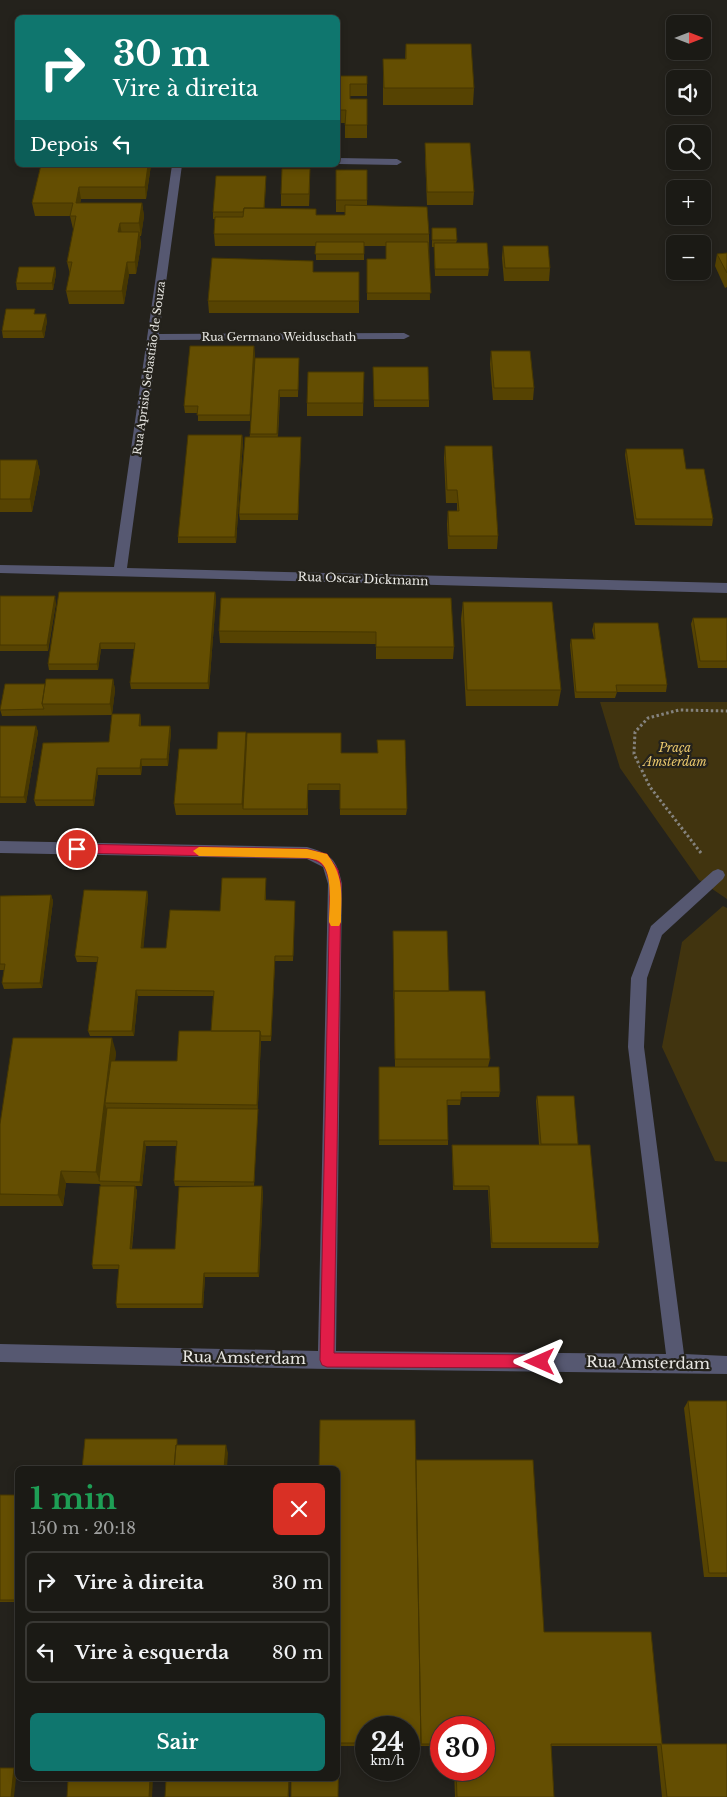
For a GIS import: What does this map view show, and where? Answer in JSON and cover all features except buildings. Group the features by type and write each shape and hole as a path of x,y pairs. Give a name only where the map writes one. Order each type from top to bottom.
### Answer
{"street":[{"path":"340,161 397,162"},
{"name":"Rua Aprisio Sebastião de Souza","path":"120,572 177,167"},
{"name":"Rua Germano Weiduschath","path":"153,337 404,336"},
{"name":"Rua Oscar Dickmann","path":"0,569 727,588"},
{"path":"0,847 307,854 323,857 332,870 335,884 327,1360"},
{"path":"676,1363 636,1047 639,978 656,931 718,875"},
{"name":"Rua Amsterdam","path":"0,1352 327,1360 727,1365"}],"path":[{"path":"718,875 650,787 634,754 635,732 648,718 679,710 727,711"}],"green space":[{"name":"Praça Amsterdam","path":"600,702 727,702 727,899 699,880 620,768"},
{"path":"723,906 727,908 727,1162 715,1161 662,1047 682,942"}],"slow traffic":[{"path":"199,851 307,854 323,857 332,870 335,884 335,922"}],"route":[{"path":"77,849 307,854 323,857 332,870 335,884 327,1360 540,1362"}]}
